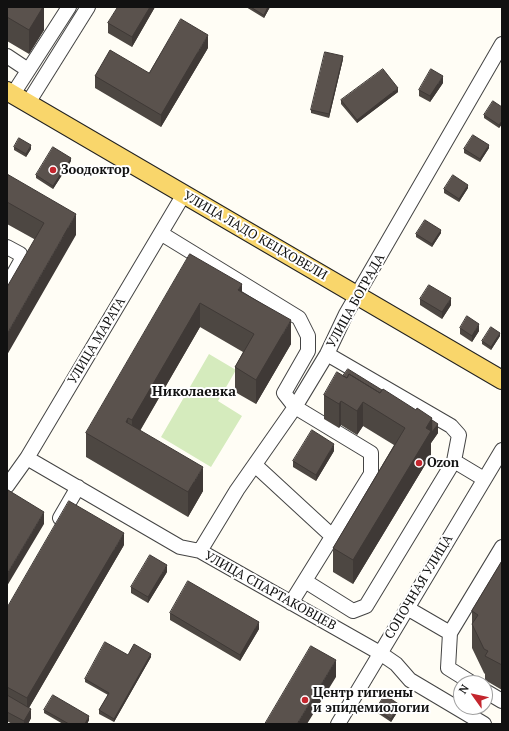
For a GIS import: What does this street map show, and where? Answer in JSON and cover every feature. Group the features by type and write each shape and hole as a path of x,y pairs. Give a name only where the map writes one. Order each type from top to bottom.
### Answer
{"main road":[{"name":"УЛИЦА ЛАДО КЕЦХОВЕЛИ","path":"12,94 502,380"}],"street":[{"path":"12,94 19,60 69,7"},
{"path":"12,94 88,7"},
{"name":"УЛИЦА БОГРАДА","path":"200,551 237,490 256,465 295,407 327,354 357,296 502,44"},
{"name":"УЛИЦА МАРАТА","path":"7,486 27,458 162,234 184,194"},
{"path":"162,234 299,318 308,336 308,351 284,393 295,407 371,453 370,474 291,603"},
{"path":"7,247 20,254 21,261 7,286"},
{"path":"305,581 353,611 366,606 454,461 459,435 451,426 327,354"},
{"name":"СОПОЧНАЯ УЛИЦА","path":"338,724 502,450"},
{"name":"УЛИЦА СПАРТАКОВЦЕВ","path":"27,458 180,547 200,551 380,653 396,664 410,680 484,724"},
{"path":"454,461 484,479"},
{"path":"256,465 332,536"},
{"path":"54,528 78,487"},
{"path":"459,675 448,668 450,633 502,547"},
{"path":"407,608 450,633"},
{"path":"493,696 502,701"}],"green space":[{"path":"209,354 236,370 218,401 242,416 211,467 161,437"}],"building":[{"path":"7,7 43,7 29,30 7,17"},
{"path":"118,7 150,7 132,37 108,23"},
{"path":"251,7 268,7 264,15"},
{"path":"181,19 208,35 161,115 95,76 110,50 149,73"},
{"path":"325,52 343,56 329,114 311,110"},
{"path":"383,69 398,88 357,120 341,100"},
{"path":"431,69 443,76 430,96 419,90"},
{"path":"493,101 502,107 502,121 499,125 484,115"},
{"path":"473,135 489,145 480,159 464,149"},
{"path":"19,138 31,145 26,154 14,147"},
{"name":"Зоодоктор","path":"53,147 71,158 53,186 36,175"},
{"path":"7,174 76,214 7,334 7,287 44,223 7,202"},
{"path":"453,175 468,185 459,199 444,189"},
{"path":"425,220 441,230 432,244 416,234"},
{"path":"190,254 242,284 238,290 291,320 256,380 235,367 254,334 200,303 132,420 128,418 126,422 203,467 188,492 86,433"},
{"path":"429,285 451,298 442,312 420,299"},
{"path":"467,316 479,324 472,336 460,328"},
{"path":"491,327 500,333 491,347 482,341"},
{"path":"348,369 382,390 380,393 349,374 347,378 343,376"},
{"path":"337,372 347,378 349,374 380,393 383,389 416,410 417,408 432,418 426,428 431,431 353,560 333,548 405,428 363,402 357,411 341,401 339,404 324,395"},
{"path":"432,420 438,424 432,432"},
{"path":"312,430 334,444 316,475 293,461"},
{"path":"8,490 44,512 7,574 7,491"},
{"path":"69,501 124,533 27,698 7,687 7,608"},
{"path":"150,555 167,565 148,597 131,587"},
{"path":"502,561 502,665 485,656 488,651 484,649 472,624 478,615 472,611"},
{"path":"188,581 259,622 240,655 170,613"},
{"path":"105,642 128,655 134,644 151,654 114,719 99,710 109,693 85,679"},
{"path":"311,646 336,660 297,724 265,724"},
{"path":"7,695 31,709 24,721 7,712"},
{"path":"53,695 89,716 85,724 69,724 44,710"},
{"path":"385,695 400,705 391,719 376,709"}],"place":[{"name":"Зоодоктор","path":"53,170"},
{"name":"Ozon","path":"419,463"},
{"name":"Центр гигиены и эпидемиологии","path":"305,700"}],"district":[{"name":"Николаевка","path":"194,392"}]}
